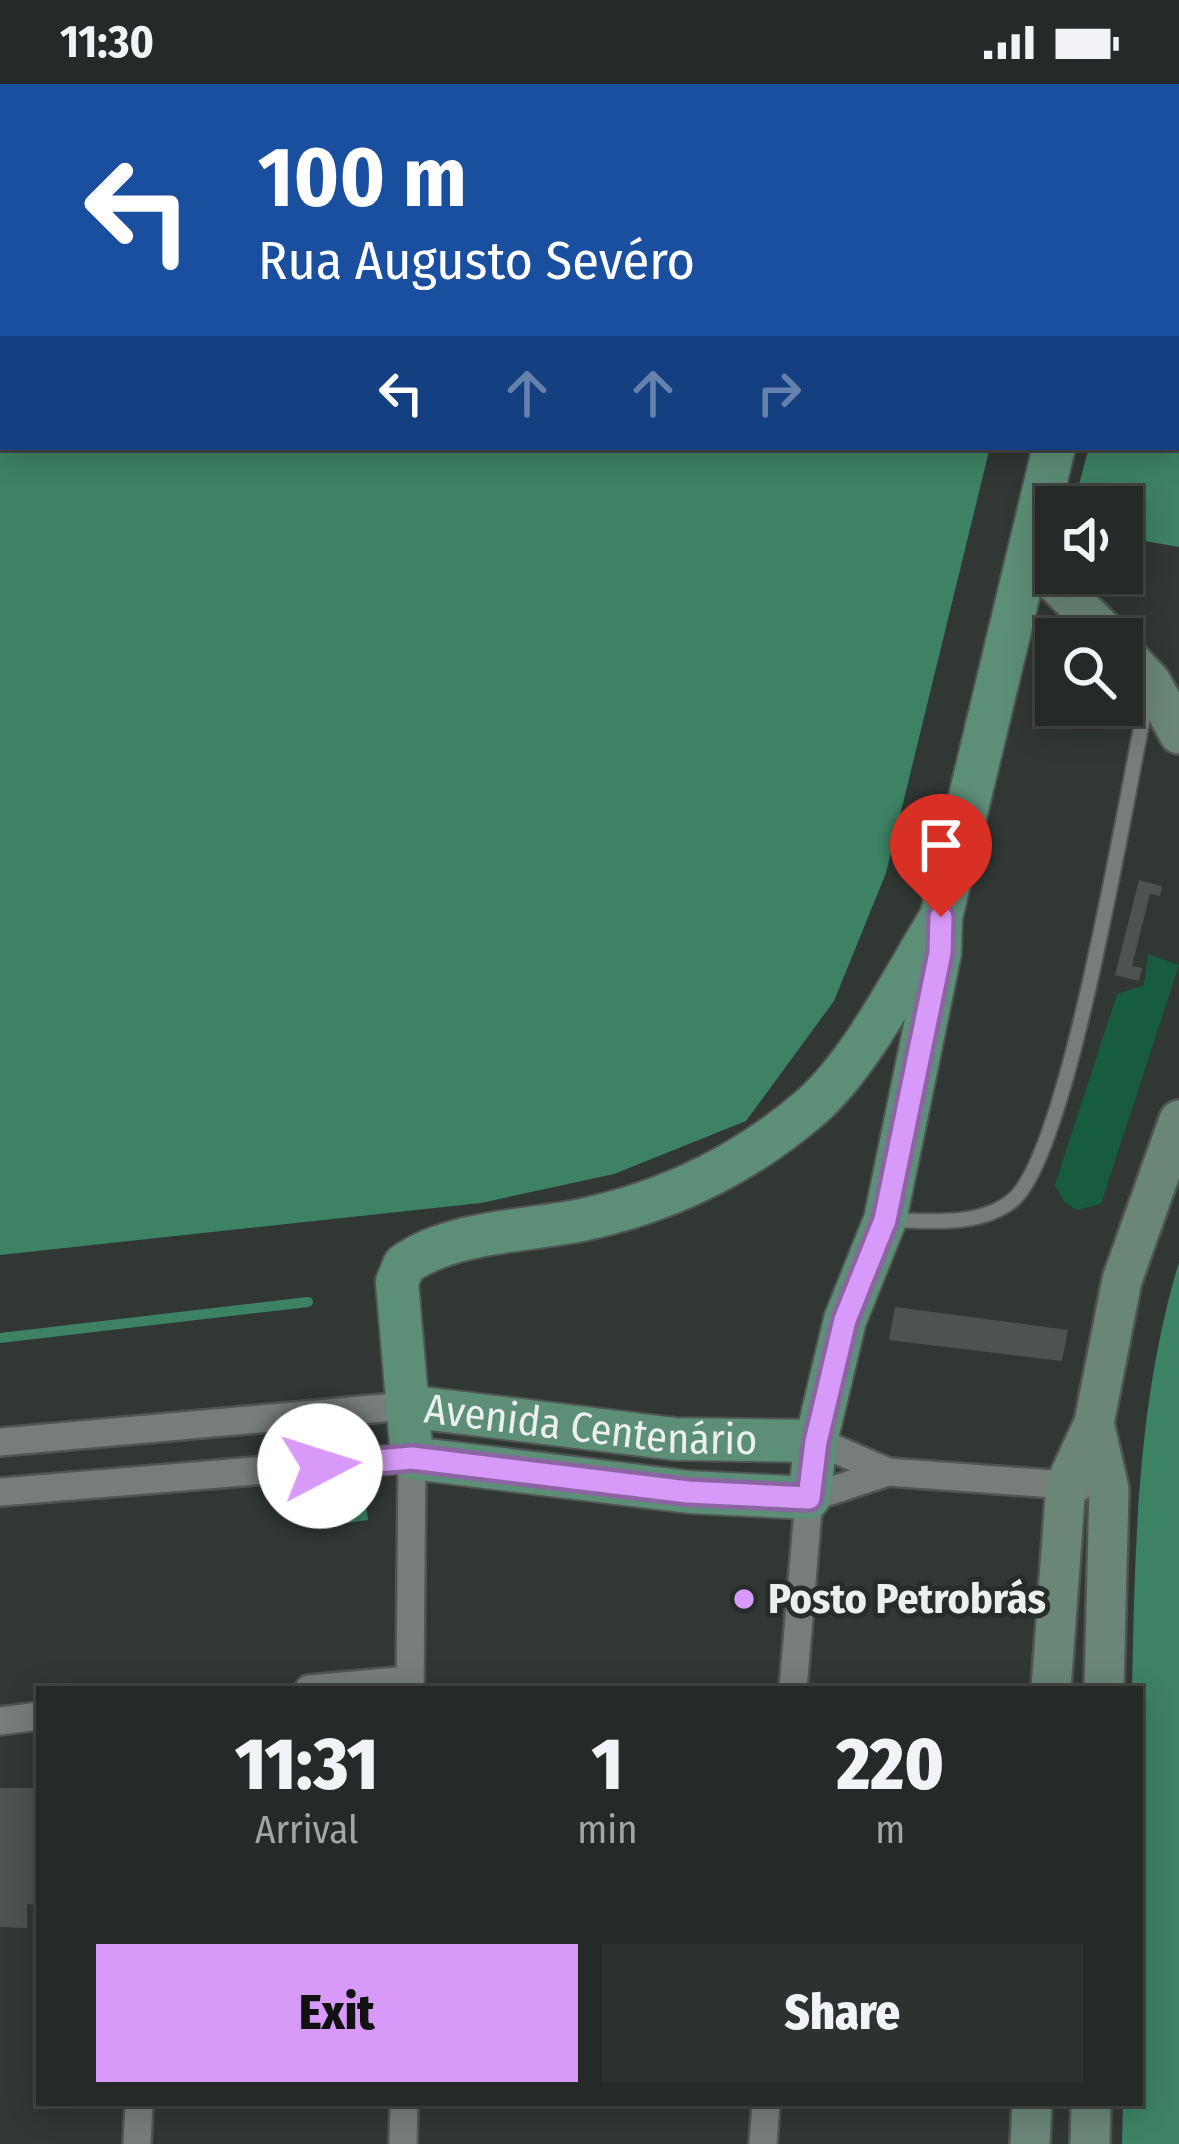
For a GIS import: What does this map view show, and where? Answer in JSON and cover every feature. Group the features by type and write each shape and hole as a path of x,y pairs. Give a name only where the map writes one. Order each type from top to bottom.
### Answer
{"main road":[{"path":"809,1498 816,1442 845,1320 885,1220 940,953 941,917 1053,450"},
{"path":"412,1458 397,1282 404,1265 450,1245 616,1212 710,1178 813,1105 868,1034 941,917"},
{"name":"Avenida Centenário","path":"406,1406 675,1439 816,1442"},
{"name":"Avenida Centenário","path":"412,1458 688,1492 809,1498"}],"street":[{"path":"1027,555 1091,618"},
{"path":"1143,674 1179,734"},
{"path":"1051,1686 1066,1484 1094,1423 1122,1280 1179,1120"},
{"name":"Avenida Centenário","path":"0,1442 406,1406"},
{"path":"1094,1423 1109,1489 1104,1686"},
{"name":"Avenida Centenário","path":"816,1442 888,1472 1109,1489"},
{"path":"410,1685 412,1458"},
{"name":"Avenida Centenário","path":"0,1492 412,1458"},
{"name":"Avenida Centenário","path":"809,1498 888,1472"},
{"path":"793,1686 809,1498"},
{"path":"0,1720 36,1716"},
{"path":"137,2144 139,2106"},
{"path":"403,2144 404,2106"},
{"path":"763,2144 766,2106"},
{"path":"1030,2144 1031,2106"},
{"path":"1090,2106 1090,2144"}],"lane":[{"path":"885,1220 968,1219 1000,1210 1018,1196 1037,1160 1085,999 1150,682"}],"shaded area":[{"path":"0,450 989,450 886,873 834,1001 746,1121 614,1174 481,1203 0,1255"},
{"path":"1088,450 1179,450 1179,547 1143,541 1143,486 1079,486"},
{"path":"1148,954 1179,965 1101,1204 1077,1210 1065,1203 1055,1185 1117,994 1144,985"},
{"path":"1179,1262 1179,2144 1122,2144 1123,2106 1143,2106 1143,1686 1132,1686 1141,1474 1165,1315"},
{"path":"365,1496 368,1520 332,1525 328,1501"}],"building":[{"path":"1139,880 1162,886 1160,896 1150,894 1132,966 1142,968 1139,981 1115,975"},
{"path":"895,1307 1068,1330 1062,1361 889,1340"},
{"path":"0,1788 36,1788 36,1905 27,1904 27,1928 0,1927"}],"waterway":[{"path":"0,1338 308,1302"}],"place":[{"name":"Posto Petrobrás","path":"744,1599"}],"route":[{"path":"320,1466 412,1458 688,1492 809,1498 816,1442 845,1320 885,1220 940,953 941,917"}]}
